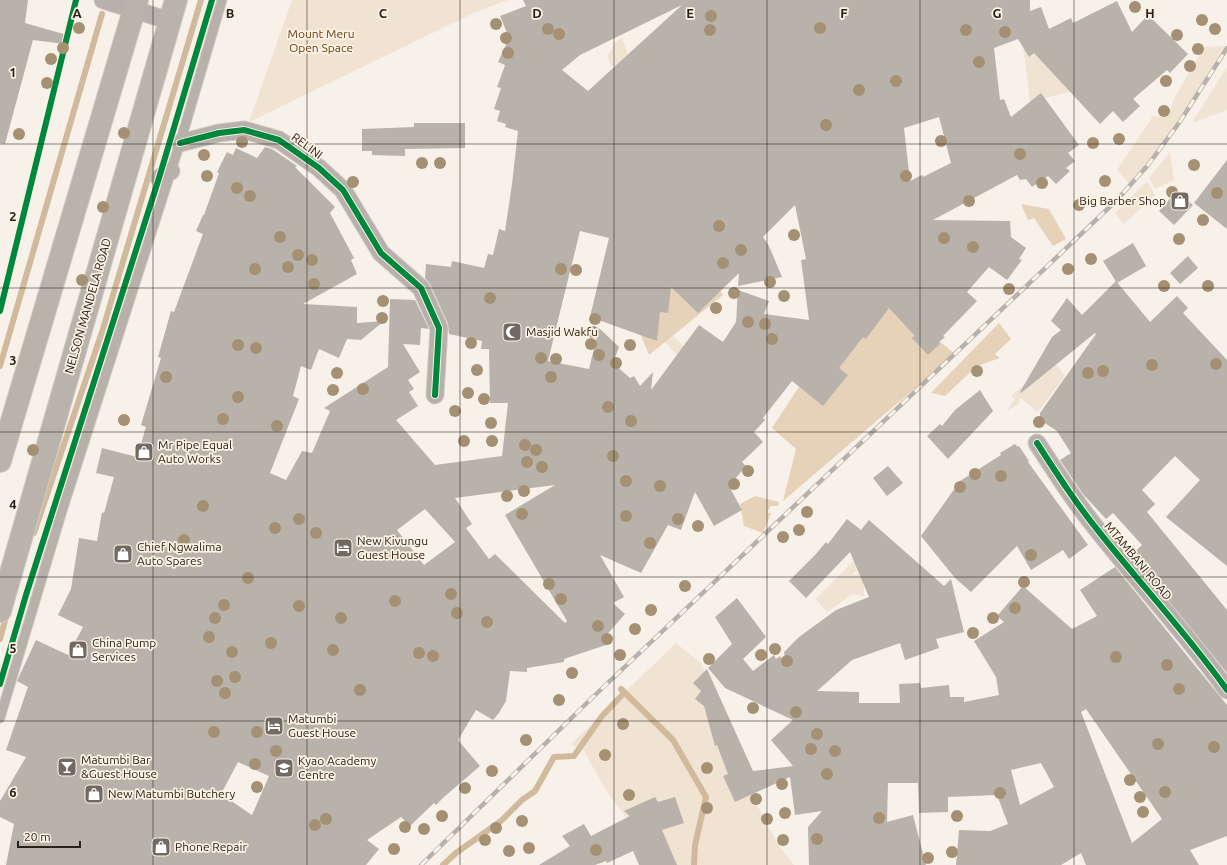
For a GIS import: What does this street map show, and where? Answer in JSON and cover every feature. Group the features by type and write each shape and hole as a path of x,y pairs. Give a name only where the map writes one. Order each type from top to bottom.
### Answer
{"main road":[{"name":"NELSON MANDELA ROAD","path":"0,611 176,0"},
{"path":"1,455 136,5"}],"street":[{"path":"103,0 136,5 170,21"},
{"name":"RELINI","path":"180,143 219,132 244,130 279,140 319,168 343,190 381,252 420,288 439,328 435,395"},
{"name":"MTAMBANI ROAD","path":"1037,443 1069,493 1227,690"}],"lane":[{"path":"0,718 165,174 180,143 222,0"}],"green space":[{"name":"Mount Meru Open Space","path":"292,0 508,0 476,12 249,122"},
{"path":"1022,37 1090,86 1030,102"},
{"path":"622,38 629,58 618,68 611,65 607,57 615,42"},
{"path":"1227,46 1224,47 1160,152 1130,185 1117,170 1153,116 1168,117 1175,97 1204,47"},
{"path":"1227,67 1227,110 1192,123"},
{"path":"1170,152 1174,180 1155,189 1149,178"},
{"path":"1147,181 1155,195 1124,224 1115,213"},
{"path":"673,336 721,383 708,388 665,342"},
{"path":"1053,361 1065,376 1038,412 1019,397 1020,403 1008,410 1015,399 1011,396"},
{"path":"867,554 862,566 851,575 863,574 864,596 853,594 827,612 816,599 852,562"},
{"path":"676,643 700,662 705,671 738,770 778,844 794,865 652,865 627,819 605,789 584,751 571,744"}],"shaded area":[{"path":"1021,204 1049,209 1066,239 1053,246 1034,218 1028,220"},
{"path":"848,247 915,321 955,354 783,501 796,449 772,428 844,318"},
{"path":"705,270 723,295 649,355 634,319 640,279"},
{"path":"999,323 1011,339 995,354 1000,358 977,366 945,396 931,393"},
{"path":"755,496 779,502 778,506 771,506 767,513 771,513 763,533 744,526 740,504"}],"building":[{"path":"0,0 28,0 25,23 67,35 65,44 33,40 5,144 0,143"},
{"path":"523,0 1030,0 1030,11 1041,7 1049,29 1071,18 1073,23 1117,1 1132,32 1148,15 1188,54 1170,73 1167,70 1133,99 1140,106 1123,122 1113,111 1100,124 1034,53 1029,57 1018,39 994,48 1000,100 1004,99 1011,117 1041,93 1079,145 1068,153 1075,161 1066,168 1070,171 1056,184 1048,176 1032,187 1026,179 1020,180 1017,175 933,220 1010,221 1011,237 1026,248 1019,259 1022,260 1007,280 989,267 967,292 977,301 943,336 945,337 939,342 940,344 928,355 912,338 915,336 889,308 866,339 863,337 839,368 848,375 823,406 792,381 763,418 765,420 754,432 763,442 742,462 746,466 729,486 742,510 714,526 695,492 681,530 668,525 641,573 600,555 624,597 613,603 625,614 603,639 609,644 564,659 564,662 527,668 527,672 510,671 506,701 499,713 493,720 476,710 458,740 480,766 436,805 434,803 410,826 401,817 367,840 379,849 366,865 6,865 14,824 0,817 0,801 26,757 6,750 28,687 17,681 36,640 68,655 83,627 58,615 71,589 79,538 97,541 102,512 104,513 114,477 96,473 102,448 137,457 146,427 141,425 161,358 158,357 171,311 174,312 203,234 196,231 204,215 219,173 217,172 227,152 233,155 236,148 257,158 265,147 272,149 297,166 295,167 335,207 330,213 354,258 351,260 357,274 303,304 357,307 357,323 384,321 361,340 347,339 339,358 319,349 311,370 301,366 293,396 299,399 270,473 286,480 302,451 312,453 330,411 324,408 388,367 390,299 415,300 429,329 421,328 420,345 403,344 420,372 408,380 414,389 409,392 418,406 396,420 435,465 502,456 508,403 490,403 489,349 481,349 482,341 449,334 448,324 430,284 425,278 426,264 451,267 452,261 484,268 488,254 493,255 499,229 505,231 518,131 505,127 506,124 497,121 500,111 494,109 501,88 497,87 505,65 498,62 509,38 500,16 526,6","holes":["682,5 588,91 562,70 580,55","939,117 951,163 923,177 922,175 910,181 904,128","795,205 806,259 801,260 809,320 764,314 769,301 738,290 736,322 723,342 699,325 651,390 653,372 640,386 634,376 630,378 613,363 619,347 599,328 589,369 548,361 580,231 609,238 590,317 657,341 660,312 668,313 671,287 698,313 739,273 738,286 782,277 769,246 763,237","555,485 505,515 567,621 565,623 495,554 489,559 466,528 472,524 455,498","425,509 455,542 424,565 397,530","238,762 269,776 252,815 221,794"]},
{"path":"414,123 465,123 465,148 405,149 405,156 372,155 372,151 362,151 362,129 414,127"},
{"path":"1227,160 1227,229 1194,203"},
{"path":"1177,191 1193,205 1174,225 1159,211"},
{"path":"1133,243 1146,266 1117,283 1103,261"},
{"path":"1188,256 1198,268 1180,284 1170,273"},
{"path":"1116,281 1150,322 1177,296 1188,308 1183,313 1227,360 1227,566 1166,517 1200,480 1175,456 1142,490 1155,504 1147,512 1227,610 1227,673 1131,555 1142,545 1113,513 1106,519 1083,494 1060,460 1071,453 1057,431 1040,420 1040,413 1096,334 1095,333 1021,393 1020,392 1052,337 1061,330 1051,321 1067,298 1082,315"},
{"path":"980,390 993,411 948,459 927,436 940,424 942,426 955,410"},
{"path":"1015,444 1018,447 1019,446 1029,461 1028,462 1088,545 1069,559 1063,550 1031,570 1017,546 971,592 955,578 921,536 960,481 1001,455 1000,453"},
{"path":"888,466 903,483 887,496 873,478"},
{"path":"847,519 861,530 869,520 944,586 951,579 964,632 936,639 939,648 905,660 900,643 852,660 817,691 859,692 859,703 900,703 899,684 920,683 921,688 949,685 950,697 964,697 964,702 999,695 996,677 974,641 1004,622 997,616 1023,586 1072,629 1097,616 1080,590 1115,567 1227,705 1227,836 1190,850 1199,865 1086,865 1081,853 1061,865 956,865 959,830 990,831 1008,824 997,795 948,797 948,812 919,813 918,783 888,783 887,822 913,815 926,865 809,865 808,827 822,811 795,815 790,777 735,802 723,776 728,774 717,745 715,746 704,706 695,699 701,691 693,683 707,669 753,771 793,766 771,740 793,720 725,688 708,668 732,644 715,617 737,598 766,637 743,659 753,671 774,655 776,659 780,656 786,664 784,652 799,637 836,610 869,597 850,552 806,598 789,581 826,542 828,544","holes":["1086,709 1162,819 1132,843 1081,712","1041,763 1054,787 1020,805 1011,770"]},
{"path":"655,797 658,802 675,797 684,823 662,830 677,865 639,865 633,851 607,863 606,861 595,865 539,865 570,846 562,836 584,824 591,836 630,816 624,811"}],"waterway":[{"path":"34,533 102,332 201,0"},
{"path":"0,366 102,14"},
{"path":"0,639 7,613"},
{"path":"621,689 673,740 706,797 695,845 694,865"},
{"path":"443,865 456,853 501,821 522,800 535,791 554,757 574,756 602,716 624,693"}],"railway":[{"path":"421,865 593,697 1117,200 1148,165 1179,123 1227,48"}],"cycle path":[{"path":"0,311 76,0"},
{"path":"0,684 26,595 159,178 212,0"},
{"path":"180,143 219,133 244,130 279,140 319,168 343,190 381,253 421,288 439,328 435,395"},
{"path":"1037,443 1067,489 1092,522 1181,630 1227,690"}],"place":[{"name":"Big Barber Shop","path":"1180,201"},
{"name":"Masjid Wakfu","path":"512,332"},
{"name":"Mr Pipe Equal Auto Works","path":"144,452"},
{"name":"New Kivungu Guest House","path":"343,548"},
{"name":"Chief Ngwalima Auto Spares","path":"123,554"},
{"name":"China Pump Services","path":"78,650"},
{"name":"Matumbi Guest House","path":"274,726"},
{"name":"Matumbi Bar &Guest House","path":"67,767"},
{"name":"Kyao Academy Centre","path":"284,768"},
{"name":"New Matumbi Butchery","path":"94,794"},
{"name":"Phone Repair","path":"161,847"}]}
